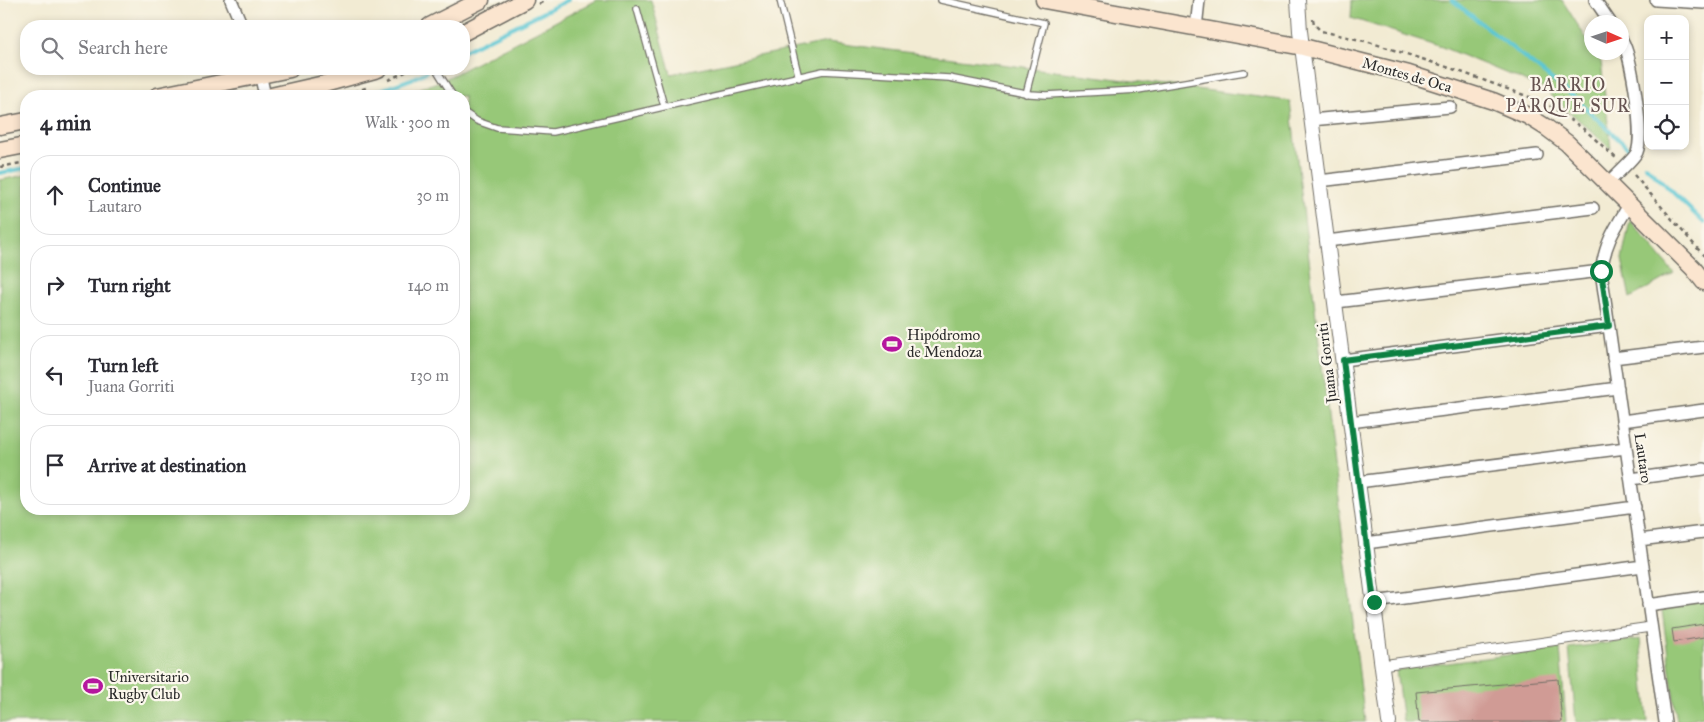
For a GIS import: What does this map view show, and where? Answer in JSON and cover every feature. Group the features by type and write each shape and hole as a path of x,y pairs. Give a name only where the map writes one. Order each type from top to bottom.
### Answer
{"main road":[{"path":"442,20 481,0"},
{"path":"470,29 525,0"},
{"name":"Montes de Oca","path":"1044,0 1092,4 1196,28 1303,47 1409,74 1493,101 1528,116 1567,143 1693,268 1704,282"},
{"path":"181,90 243,75"},
{"path":"298,90 356,75"},
{"path":"0,126 20,122"},
{"path":"0,150 20,146"}],"street":[{"path":"231,0 239,20"},
{"path":"1196,28 1199,0"},
{"name":"Juana Gorriti","path":"1298,0 1298,14 1319,181 1389,722"},
{"path":"1595,0 1605,15"},
{"path":"1656,0 1704,3"},
{"path":"1608,183 1637,154 1639,145 1633,72 1629,60"},
{"path":"261,75 264,90"},
{"path":"1312,120 1450,107"},
{"path":"1319,181 1538,155"},
{"name":"Lautaro","path":"1629,205 1610,235 1601,271 1665,722"},
{"path":"1327,241 1593,208"},
{"path":"1336,302 1601,271"},
{"path":"1343,360 1609,326"},
{"path":"1613,358 1704,347"},
{"path":"1350,422 1618,388"},
{"path":"1622,422 1704,410"},
{"path":"1358,482 1626,448"},
{"path":"1631,479 1704,469"},
{"path":"1366,543 1634,507"},
{"path":"1639,540 1704,532"},
{"path":"1374,602 1643,566"},
{"path":"1648,604 1704,597"},
{"path":"1382,665 1651,627"}],"lane":[{"path":"780,0 799,78"},
{"path":"940,0 1044,23 1026,94"},
{"path":"637,9 664,106"},
{"path":"470,116 477,121 497,128 553,132 664,106 799,78 823,71 949,78 1026,94 1046,95 1138,90 1244,72"},
{"path":"440,75 449,90"}],"path":[{"path":"0,167 20,163"}],"green space":[{"name":"Hipódromo de Mendoza","path":"597,0 651,0 671,74 827,42 1290,101 1365,722 0,722 0,180 20,176 20,515 470,515 470,90 415,90 453,75 470,75 470,66"},
{"path":"1352,0 1562,0 1584,35 1584,60 1600,60 1601,62 1611,149 1544,89 1442,47 1351,18"},
{"path":"1630,220 1674,273 1630,298 1622,259"},
{"path":"1704,597 1704,716 1677,722 1661,603"},
{"path":"1640,639 1648,722 1576,722 1569,648"},
{"path":"1560,648 1566,722 1403,722 1396,670"}],"building":[{"path":"1704,624 1704,637 1674,642 1672,629"},
{"path":"1558,679 1562,722 1419,722 1416,692"}],"waterway":[{"path":"470,48 568,0"},
{"path":"1452,0 1574,97 1628,148"},
{"path":"381,90 420,75"},
{"path":"1645,165 1704,223"},
{"path":"0,173 20,169"}],"place":[{"name":"Hipódromo de Mendoza","path":"892,344"},
{"name":"Universitario Rugby Club","path":"93,686"}],"district":[{"name":"BARRIO PARQUE SUR","path":"1568,95"}],"route":[{"path":"1374,602 1343,360 1609,326 1601,271"}]}
